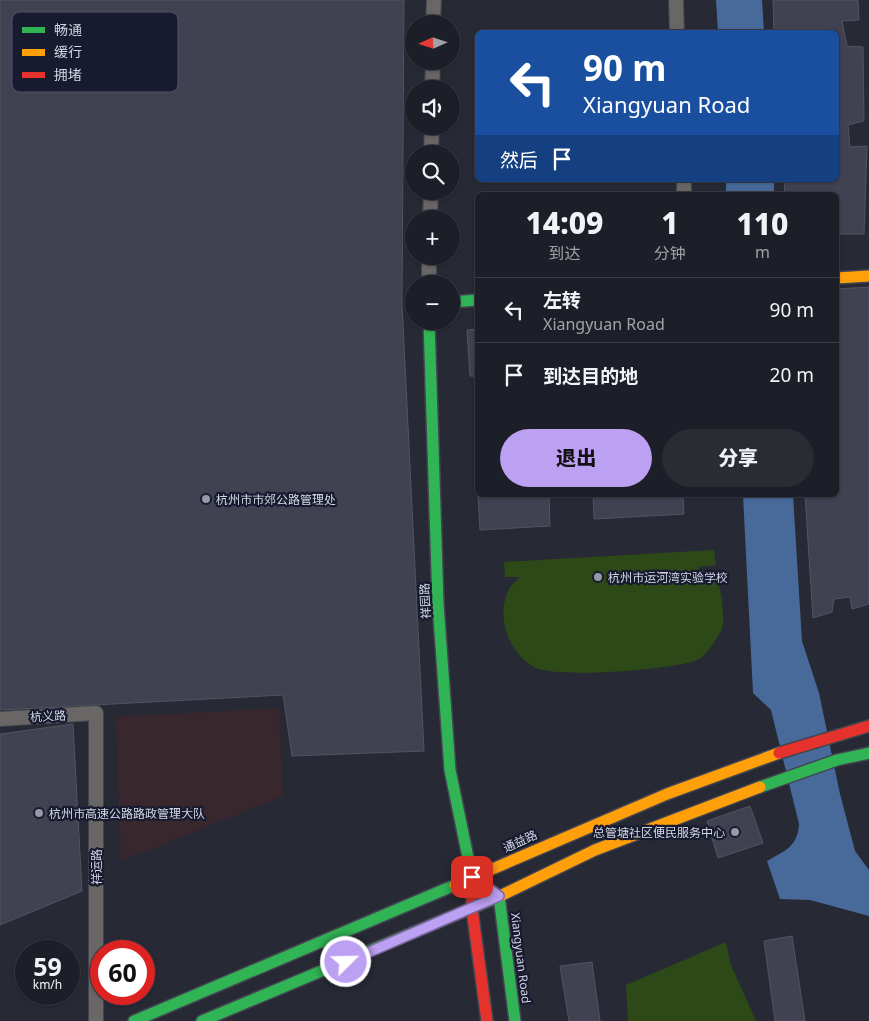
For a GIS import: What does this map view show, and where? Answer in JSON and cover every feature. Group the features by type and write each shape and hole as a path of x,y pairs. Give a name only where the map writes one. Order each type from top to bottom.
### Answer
{"main road":[{"path":"839,278 869,276"},
{"path":"460,301 475,300"},
{"name":"祥园路","path":"429,330 438,604 450,770 472,877"},
{"name":"通益路","path":"134,1021 603,819 767,756 869,726"},
{"path":"202,1021 472,909 595,850 778,780 837,760 869,753"},
{"path":"472,877 499,896"},
{"path":"472,877 472,909 486,1021"},
{"name":"Xiangyuan Road","path":"499,896 515,1021"}],"street":[{"path":"434,0 434,15"},
{"path":"676,0 677,30"},
{"name":"杭义路","path":"0,719 96,713"},
{"name":"祥运路","path":"96,713 96,1021"}],"shaded area":[{"path":"279,708 283,796 121,861 116,717"}],"green space":[{"path":"714,550 716,565 698,567 718,584 722,599 723,625 712,646 699,659 667,667 643,670 589,673 546,671 534,667 525,661 507,634 503,612 505,601 509,589 520,577 505,577 504,562"},
{"path":"726,942 731,965 756,1021 628,1021 626,985"}],"water":[{"path":"716,0 762,0 764,30 718,30"},
{"path":"726,182 774,182 774,192 726,192"},
{"path":"743,497 793,497 802,641 819,693 840,794 855,851 869,870 869,916 810,900 780,899 767,861 793,843 799,824 771,710 753,693"}],"building":[{"name":"杭州市市郊公路管理处","path":"0,0 404,0 402,303 424,751 292,756 283,695 0,710"},
{"path":"773,0 858,0 859,20 842,21 847,46 863,47 864,121 848,125 850,147 867,146 864,234 839,234 839,192 785,192 784,182 839,182 839,30 774,30"},
{"path":"869,287 869,604 852,609 850,597 834,599 832,612 813,618 805,497 839,497 839,289"},
{"path":"475,329 475,376 470,376 467,330"},
{"path":"478,497 549,497 550,526 480,530"},
{"path":"593,497 683,497 684,514 594,519"},
{"name":"杭州市高速公路路政管理大队","path":"73,724 82,891 0,925 0,734"},
{"name":"总管塘社区便民服务中心","path":"750,806 763,843 718,858 707,821"},
{"path":"792,936 805,1021 775,1021 764,941"},
{"path":"592,962 600,1021 569,1021 560,966"}],"traffic: fast":[{"path":"460,301 475,300"},
{"path":"429,330 438,604 450,770 472,877 472,893"},
{"path":"760,787 837,760 869,753"},
{"path":"472,877 499,896 515,1021"},
{"path":"134,1021 455,885"},
{"path":"202,1021 498,897"}],"traffic: slow":[{"path":"839,278 869,276"},
{"path":"455,885 667,794 779,753"},
{"path":"498,897 595,850 760,787"}],"traffic: jam":[{"path":"779,753 869,726"},
{"path":"472,893 472,909 487,1021"}],"place":[{"name":"杭州市市郊公路管理处","path":"206,499"},
{"name":"杭州市运河湾实验学校","path":"598,577"},
{"name":"杭州市高速公路路政管理大队","path":"39,813"},
{"name":"总管塘社区便民服务中心","path":"735,832"}],"route":[{"path":"346,962 499,896 472,877"}]}
